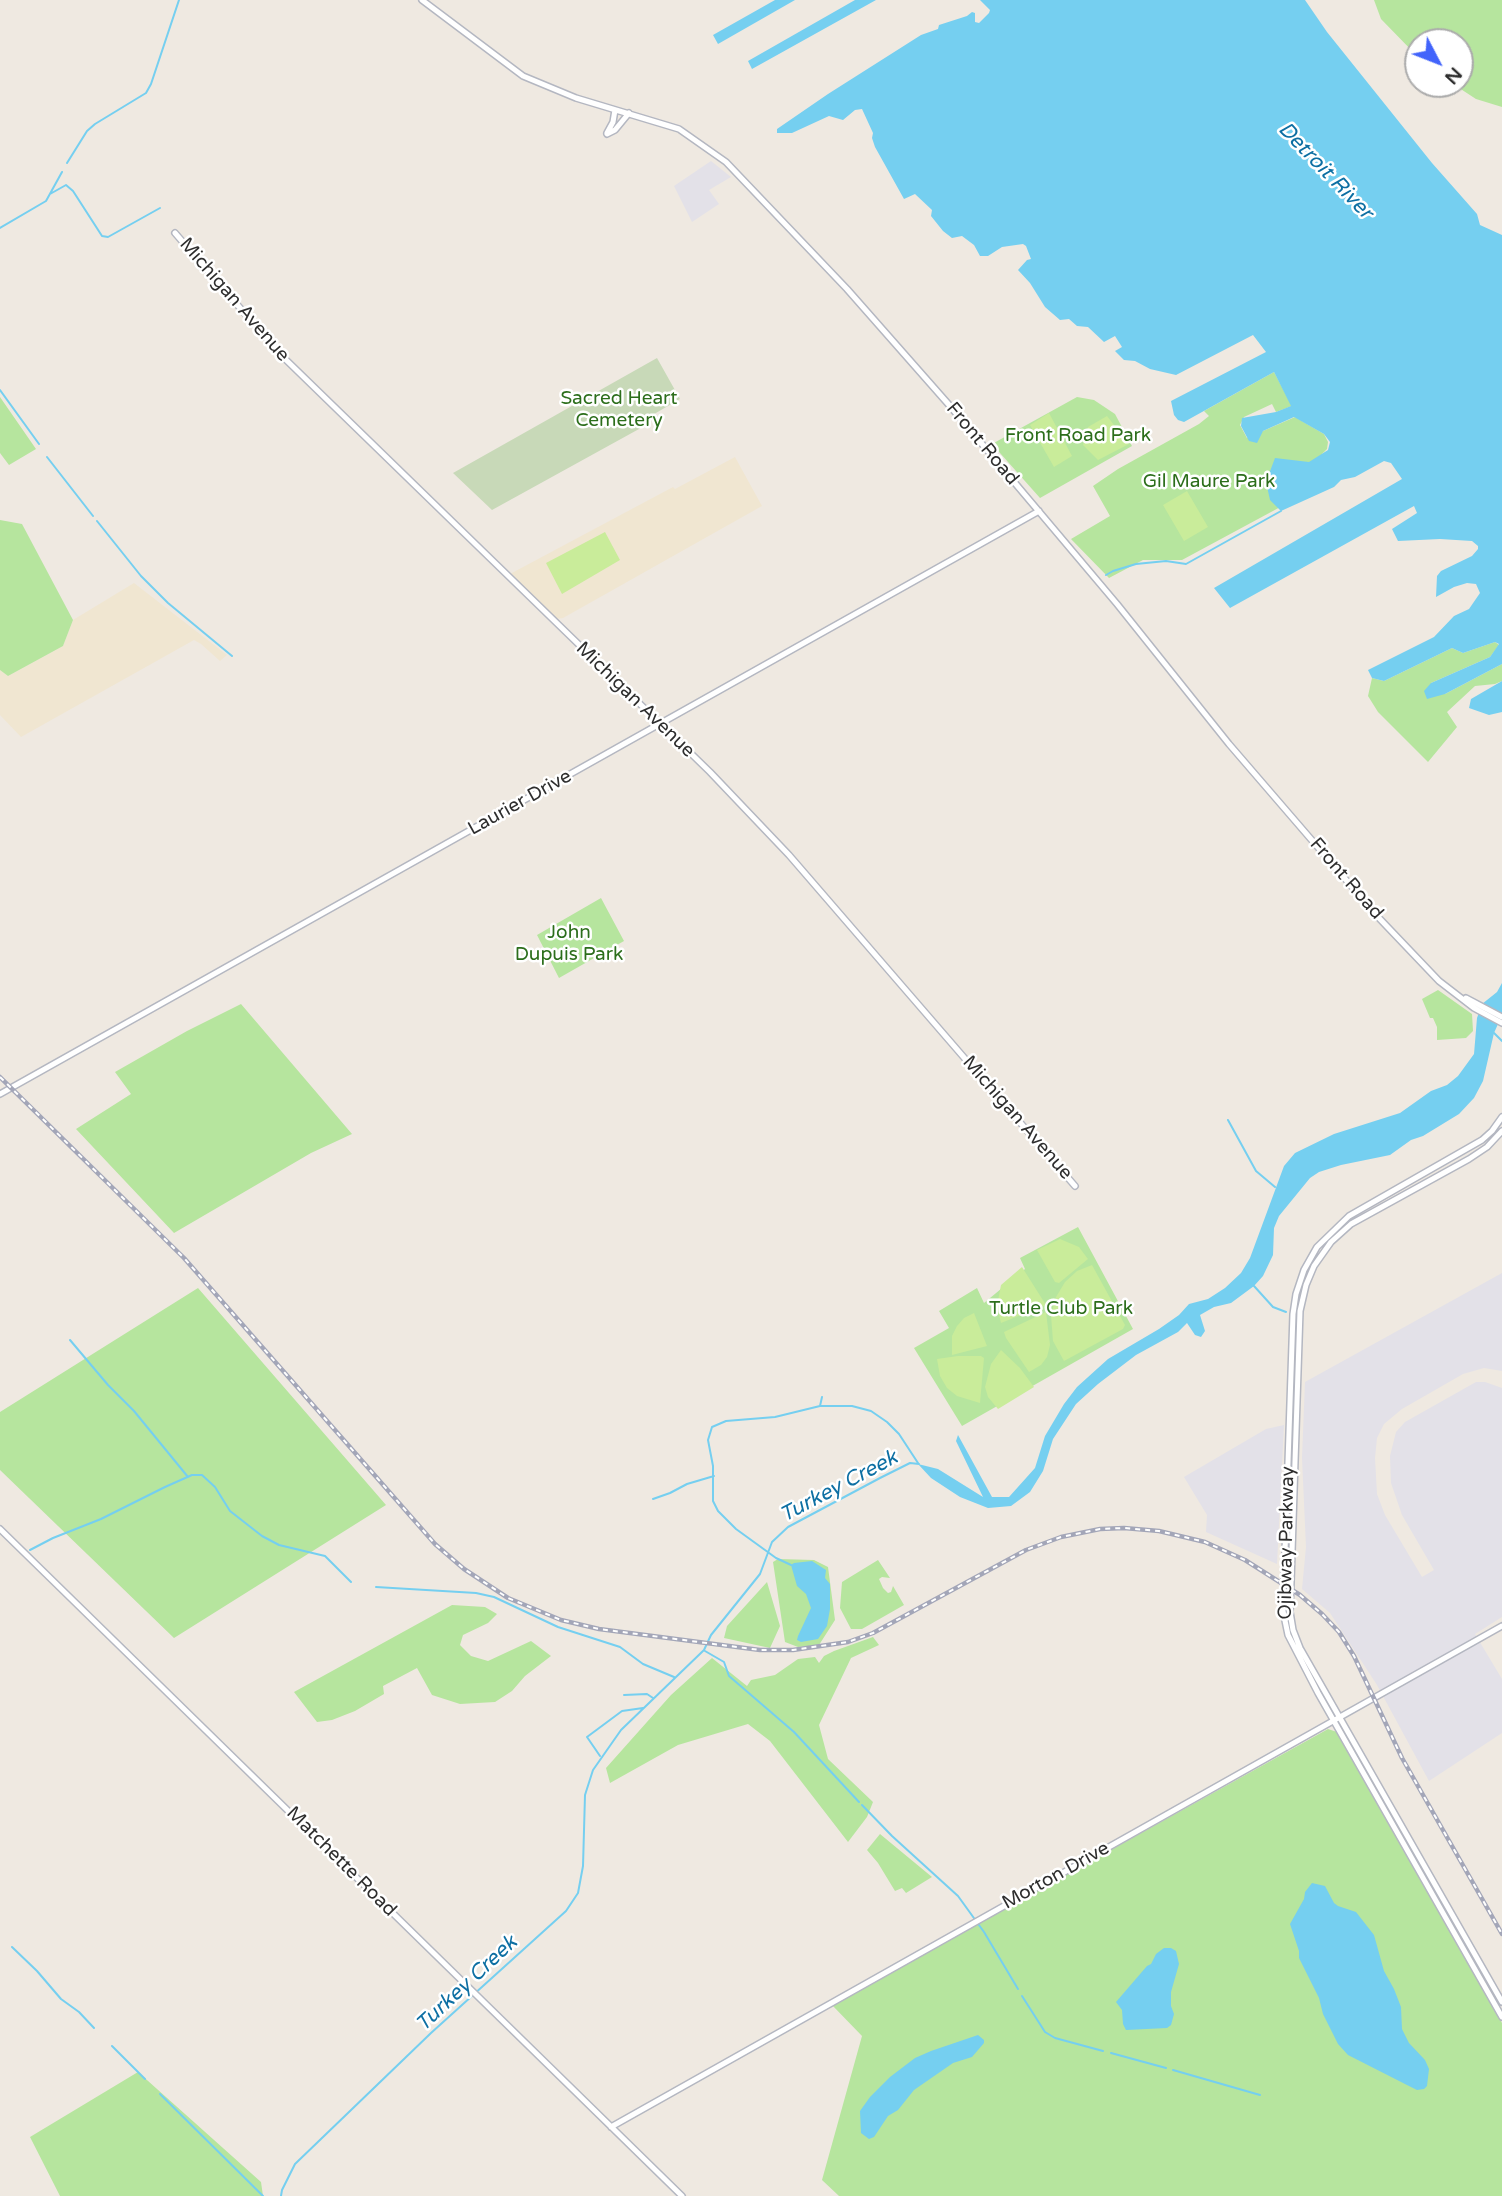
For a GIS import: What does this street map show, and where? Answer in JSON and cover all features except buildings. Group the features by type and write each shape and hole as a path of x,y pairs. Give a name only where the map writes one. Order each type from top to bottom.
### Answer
{"street":[{"name":"Front Road","path":"422,0 523,76 551,90 679,129 726,162 859,303 1039,511 1229,744 1333,866 1425,968 1475,1005"},
{"path":"615,110 607,134 615,130 629,113"},
{"name":"Michigan Avenue","path":"175,233 280,354 661,724 789,855 1075,1186"},
{"name":"Laurier Drive","path":"0,1094 1039,511"},
{"path":"1475,1005 1502,1017"},
{"path":"1475,1005 1502,1023"},
{"name":"Ojibway Parkway","path":"1502,1117 1482,1140 1349,1216 1317,1247 1304,1270 1293,1314 1283,1611 1288,1634 1502,2002"},
{"name":"Ojibway Parkway","path":"1502,1131 1487,1147 1351,1224 1331,1242 1314,1266 1300,1311 1290,1612 1300,1648 1337,1719 1502,2017"},
{"name":"Matchette Road","path":"0,1529 682,2196"},
{"name":"Morton Drive","path":"611,2127 1502,1626"}],"shaded area":[{"path":"711,161 731,177 709,190 719,204 692,222 674,186"},
{"path":"735,457 762,506 563,618 556,619 510,574 673,487 675,489"},
{"path":"134,583 227,655 220,661 194,640 21,737 0,715 0,670 8,676 63,646 73,620"},
{"path":"1502,1273 1502,1371 1484,1368 1463,1374 1402,1409 1384,1424 1377,1438 1377,1494 1385,1515 1422,1577 1434,1570 1402,1515 1391,1483 1390,1456 1396,1432 1405,1422 1476,1382 1502,1388 1502,1617 1475,1634 1502,1679 1502,1733 1429,1781 1377,1685 1330,1613 1302,1589 1306,1547 1302,1458 1305,1382"},
{"path":"1284,1425 1277,1564 1206,1532 1207,1515 1184,1477 1266,1429"}],"green space":[{"path":"1374,0 1502,0 1502,107 1474,98 1474,28 1404,28 1404,43 1381,19"},
{"name":"Sacred Heart Cemetery","path":"657,358 680,399 649,417 650,422 639,429 492,510 453,473"},
{"name":"Gil Maure Park","path":"1274,372 1292,406 1276,412 1272,404 1244,417 1240,425 1247,438 1295,417 1324,434 1328,442 1327,449 1322,454 1336,477 1182,560 1143,560 1109,578 1071,539 1110,516 1093,486 1199,424 1209,416 1204,411"},
{"path":"0,397 36,449 9,465 0,453"},
{"name":"Front Road Park","path":"1077,397 1094,400 1115,414 1132,446 1040,498 992,444"},
{"path":"1049,413 1072,456 1054,467 1030,425"},
{"path":"1107,416 1129,444 1098,460 1083,445 1088,427"},
{"path":"1187,491 1208,527 1184,541 1163,505"},
{"path":"0,520 22,524 73,620 63,646 8,676 0,670"},
{"path":"605,532 620,560 562,594 546,563"},
{"path":"1495,642 1499,645 1490,657 1431,683 1445,694 1502,664 1502,681 1475,686 1447,712 1457,727 1428,762 1378,712 1368,696 1372,678 1384,681 1452,648 1463,653"},
{"name":"John Dupuis Park","path":"601,898 624,941 559,978 537,935"},
{"path":"1438,990 1472,1014 1473,1031 1466,1038 1437,1040 1437,1027 1422,999"},
{"path":"241,1004 352,1134 311,1153 174,1233 76,1129 131,1094 115,1072"},
{"name":"Turtle Club Park","path":"1078,1227 1133,1329 962,1426 914,1348 949,1328 939,1311 977,1288 984,1303 1025,1269 1020,1258"},
{"path":"1060,1239 1079,1247 1088,1259 1059,1283 1055,1282 1037,1250"},
{"path":"1092,1265 1125,1325 1123,1329 1064,1361 1053,1341 1051,1315 1056,1297 1065,1282 1077,1271"},
{"path":"1022,1267 1046,1305 1001,1323 997,1306 1001,1285"},
{"path":"198,1288 386,1505 174,1638 0,1470 0,1412"},
{"path":"1046,1312 1050,1345 1047,1357 1041,1365 1029,1372 1004,1332"},
{"path":"974,1313 987,1346 952,1355 952,1336 957,1326 964,1318"},
{"path":"1001,1350 1020,1368 1034,1387 998,1409 988,1397 985,1387 991,1364"},
{"path":"958,1356 984,1358 980,1403 957,1396 947,1388 940,1376 937,1359"},
{"path":"778,1559 814,1560 828,1567 835,1620 819,1645 798,1647 785,1642 773,1562"},
{"path":"878,1560 890,1578 879,1579 883,1588 888,1593 893,1586 904,1605 862,1629 851,1629 840,1608 842,1582"},
{"path":"767,1582 780,1626 770,1648 724,1638 727,1626"},
{"path":"452,1605 485,1607 497,1614 488,1623 463,1635 460,1645 471,1656 488,1661 531,1641 551,1656 525,1676 512,1691 495,1702 460,1704 432,1695 417,1668 383,1686 384,1694 355,1711 332,1720 317,1722 294,1692"},
{"path":"873,1637 879,1645 851,1658 819,1725 828,1759 873,1802 867,1817 848,1842 770,1741 748,1724 678,1745 610,1783 606,1768 671,1695 712,1658 747,1686 751,1680 775,1675 798,1659 815,1657 819,1663 824,1656 834,1651"},
{"path":"1328,1729 1337,1732 1502,2023 1502,2196 839,2196 822,2180 862,2036 832,2005"},
{"path":"880,1834 932,1877 906,1893 902,1888 895,1891 867,1850"},
{"path":"138,2072 261,2182 263,2196 60,2196 30,2137"}],"water":[{"path":"775,0 795,0 718,44 713,35"},
{"path":"855,0 876,0 752,69 748,61"},
{"name":"Detroit River","path":"980,0 1305,0 1327,32 1432,163 1477,214 1480,225 1502,235 1502,664 1445,694 1427,699 1424,691 1431,683 1490,657 1499,644 1495,642 1463,653 1452,648 1384,681 1372,678 1368,670 1434,637 1454,616 1469,609 1480,593 1476,584 1467,583 1436,597 1437,576 1441,571 1472,556 1478,546 1472,541 1440,539 1398,541 1392,529 1417,513 1414,506 1230,608 1214,588 1402,479 1391,463 1384,461 1281,511 1270,500 1266,482 1275,458 1309,462 1328,450 1330,442 1324,434 1294,417 1263,431 1257,443 1249,441 1241,426 1242,418 1276,412 1291,406 1274,372 1184,422 1178,420 1171,401 1266,352 1253,335 1176,375 1124,360 1115,351 1122,347 1115,336 1104,342 1088,327 1077,326 1069,319 1060,320 1045,307 1018,270 1031,259 1026,246 1023,244 1002,247 988,256 980,256 974,245 962,236 952,238 943,231 931,216 932,210 915,194 904,199 875,147 873,133 862,109 855,110 843,120 829,116 792,133 777,133 777,129 828,94 921,35 938,29 939,25 972,12 975,13 975,22 979,23 990,10"},
{"path":"1502,681 1502,712 1489,715 1469,708 1471,699"},
{"name":"Turkey Creek","path":"1502,983 1502,1015 1494,1033 1483,1081 1474,1098 1459,1114 1423,1136 1411,1140 1390,1155 1341,1165 1310,1178 1279,1216 1274,1228 1273,1255 1263,1276 1231,1303 1214,1307 1200,1315 1205,1331 1201,1337 1195,1335 1187,1323 1178,1332 1136,1355 1076,1404 1053,1439 1043,1471 1030,1492 1011,1506 988,1508 960,1497 931,1478 918,1464 938,1469 983,1497 956,1441 958,1435 992,1497 1009,1497 1035,1468 1045,1436 1077,1387 1108,1359 1159,1329 1189,1304 1208,1299 1241,1273 1250,1258 1284,1166 1295,1153 1334,1134 1400,1113 1458,1076 1474,1054 1477,1018 1482,1004 1497,992"},
{"path":"812,1561 826,1570 825,1578 830,1584 830,1609 827,1626 818,1639 801,1642 797,1640 798,1636 811,1608 806,1594 797,1586 791,1565"},
{"path":"1312,1883 1325,1886 1338,1906 1356,1912 1374,1935 1384,1971 1401,2007 1402,2029 1429,2069 1427,2086 1424,2089 1417,2090 1348,2055 1338,2044 1299,1958 1290,1924"},
{"path":"1164,1948 1176,1951 1179,1964 1171,1992 1174,2014 1171,2025 1167,2028 1126,2030 1122,2010 1116,2002"},
{"path":"978,2035 984,2043 972,2057 953,2063 914,2090 898,2110 888,2116 874,2137 869,2139 861,2133 860,2111 890,2077 915,2058"}],"waterway":[{"path":"67,163 87,131 146,93 179,0"},
{"path":"0,228 46,201 62,172"},
{"path":"50,194 66,185 73,191 102,236 108,237 160,208"},
{"path":"0,390 39,444"},
{"path":"47,457 93,516"},
{"path":"1106,575 1136,564 1166,561 1186,564 1281,511"},
{"path":"97,521 141,576 168,603 232,656"},
{"path":"1494,1033 1502,1041"},
{"path":"1228,1120 1256,1171 1275,1187"},
{"path":"1254,1286 1273,1307 1286,1312"},
{"path":"70,1340 134,1411 188,1477"},
{"path":"820,1406 822,1397"},
{"path":"791,1565 776,1558 736,1529 718,1511 713,1501 713,1466 708,1440 712,1427 726,1421 775,1417 820,1406 852,1406 871,1411 887,1422 899,1434 918,1463"},
{"name":"Turkey Creek","path":"281,2196 295,2164 431,2033 566,1911 578,1893 583,1866 585,1795 593,1770 621,1730 704,1650 711,1635 760,1574 772,1542 788,1527 880,1478 910,1463 919,1464"},
{"path":"30,1550 192,1475 202,1475 215,1487 230,1511 262,1536 279,1545 325,1556 351,1582"},
{"path":"653,1499 714,1476"},
{"path":"376,1587 476,1593 494,1597 558,1627 620,1647 643,1664 674,1677"},
{"path":"705,1651 724,1662 729,1676 794,1732 859,1802"},
{"path":"624,1695 647,1694 653,1698"},
{"name":"Turkey Creek","path":"600,1756 587,1737 622,1711 643,1708"},
{"path":"862,1805 958,1896 984,1932 1018,1989"},
{"path":"12,1947 61,1999 79,2012 94,2028"},
{"path":"1022,1996 1045,2032 1055,2038 1103,2051"},
{"path":"112,2046 145,2079"},
{"path":"1111,2053 1166,2068"},
{"path":"1173,2070 1260,2095"},
{"path":"160,2094 263,2196"}],"railway":[{"path":"0,1077 184,1258 435,1544 464,1569 508,1598 561,1620 599,1629 760,1650 793,1650 848,1642 873,1633 1026,1550 1061,1537 1100,1529 1124,1528 1159,1531 1205,1542 1245,1560 1300,1595 1339,1632 1354,1656 1402,1758 1502,1934"}]}
